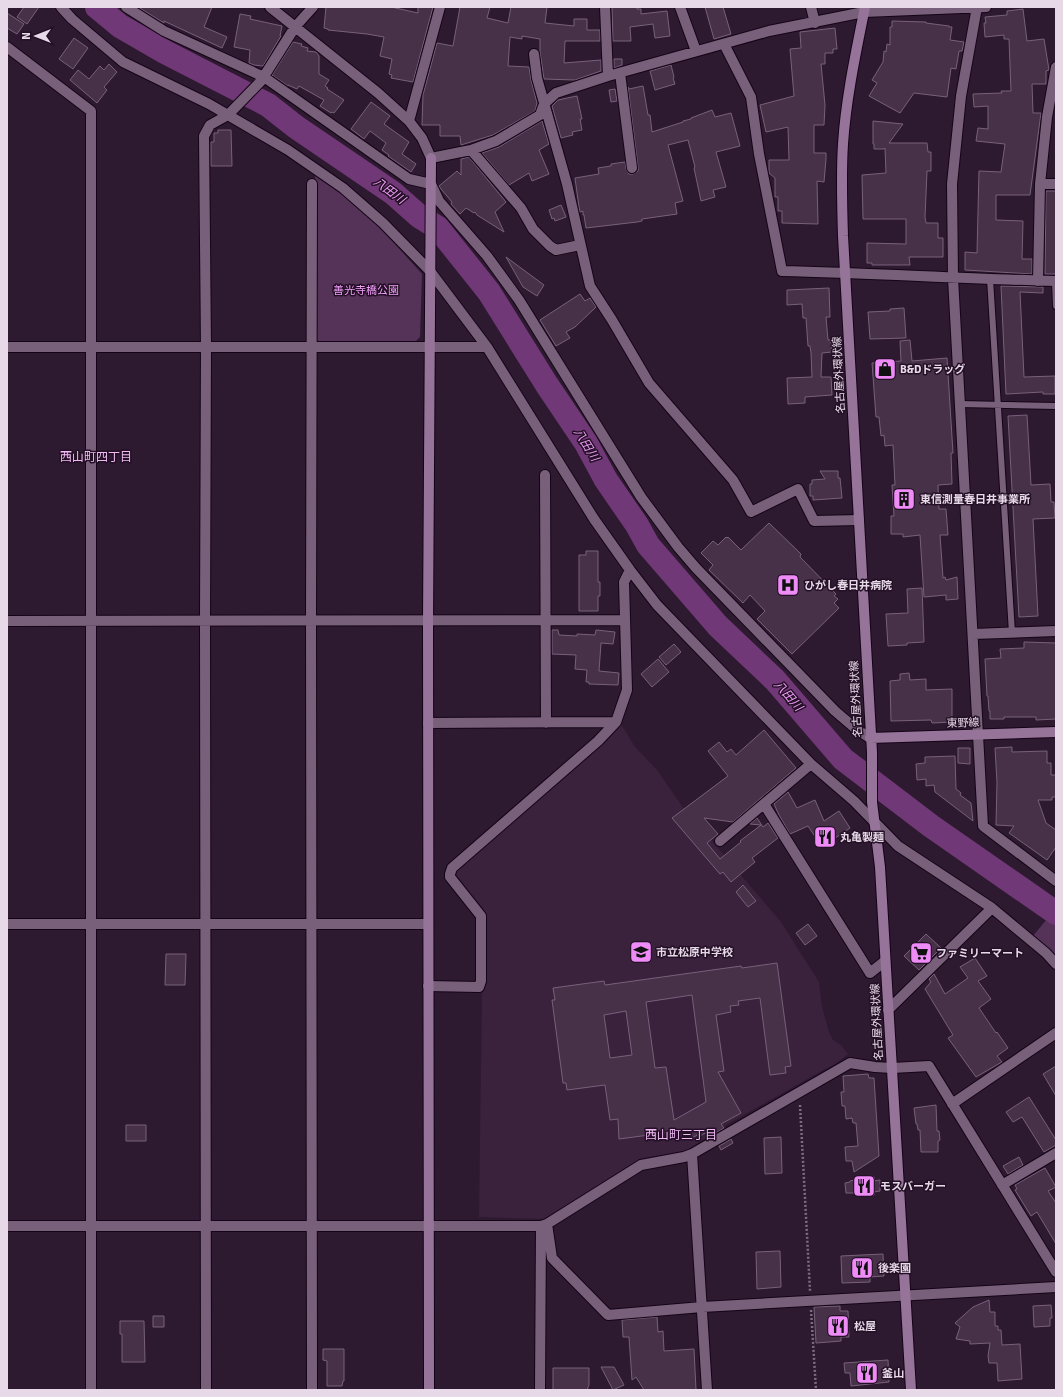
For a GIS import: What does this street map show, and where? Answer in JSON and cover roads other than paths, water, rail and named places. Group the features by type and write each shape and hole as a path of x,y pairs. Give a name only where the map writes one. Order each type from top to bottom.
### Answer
{"street":[{"path":"61,7 72,19 123,62 230,114 288,150 343,188 383,223 430,271 488,347 594,519 657,605 811,764 854,801 898,846 992,908 1056,964"},
{"path":"126,7 164,31 262,79 410,179 431,184"},
{"path":"270,7 378,93 410,121 422,138 431,158 428,621 429,1390"},
{"path":"206,1390 206,347 204,136 210,125 230,114 262,79 295,27 314,7"},
{"path":"410,121 440,7"},
{"path":"605,7 608,76"},
{"path":"680,7 696,51"},
{"path":"811,7 815,23"},
{"path":"431,158 472,150 496,141 540,115 544,104 556,93 608,76 696,51 769,31 815,23 865,10 980,7 961,96 952,184 953,278 983,826 1056,881"},
{"name":"名古屋外環状線","path":"865,10 849,93 843,143 842,184 845,272 870,738 872,752 872,802 880,867 911,1390"},
{"path":"724,44 751,97 759,154 782,271 845,272 953,278 1055,281"},
{"path":"7,47 91,111 91,1390"},
{"path":"534,54 536,78 567,184 590,286 649,383 733,480 751,512 798,489 814,521 859,520"},
{"path":"1038,281 1040,184 1047,117 1056,67"},
{"path":"620,73 632,168"},
{"path":"472,150 521,208 533,229 550,246 556,250 580,246"},
{"path":"312,184 312,1390"},
{"path":"431,184 439,201 487,256 519,300 641,498 678,547 696,568 835,711 856,729 870,738"},
{"path":"1040,184 1056,184"},
{"path":"7,347 488,347"},
{"path":"546,475 546,722"},
{"path":"428,986 479,987 481,981 481,916 450,877 452,868 598,741 616,722 627,690 624,582 630,570"},
{"path":"7,621 625,620"},
{"path":"973,634 1056,631"},
{"path":"428,723 616,722"},
{"name":"東野線","path":"870,738 1056,732"},
{"path":"720,841 811,764"},
{"path":"764,804 870,973 885,961"},
{"path":"888,1010 992,908"},
{"path":"7,924 428,924"},
{"path":"952,1104 1056,1033"},
{"path":"7,1226 544,1225 641,1165 684,1158 850,1063 892,1068 929,1066 1056,1272"},
{"path":"1002,1185 1056,1153"},
{"path":"692,1154 706,1390"},
{"path":"544,1225 552,1258 608,1315 702,1307 1056,1287"},
{"path":"540,1390 544,1225"}],"lane":[{"path":"990,279 1012,632"},
{"path":"1055,281 1056,306"},
{"path":"960,404 1056,406"}],"waterway":[{"name":"八田川","path":"97,7 120,26 165,52 268,105 296,127 393,193 419,216 438,228 489,292 547,385 586,443 606,480 637,525 648,545 718,626 775,680 843,759 931,826 1056,913"}],"place":[{"name":"B&Dドラッグ","path":"885,369"},
{"name":"東信測量春日井事業所","path":"904,499"},
{"name":"ひがし春日井病院","path":"788,585"},
{"name":"丸亀製麺","path":"825,837"},
{"name":"市立松原中学校","path":"641,952"},
{"name":"ファミリーマート","path":"921,953"},
{"name":"モスバーガー","path":"864,1186"},
{"name":"後楽園","path":"862,1268"},
{"name":"松屋","path":"838,1326"},
{"name":"釜山","path":"867,1373"}],"district":[{"name":"西山町四丁目","path":"96,457"},
{"name":"西山町三丁目","path":"681,1135"}],"park label":[{"name":"善光寺橋公園","path":"366,290"}]}
